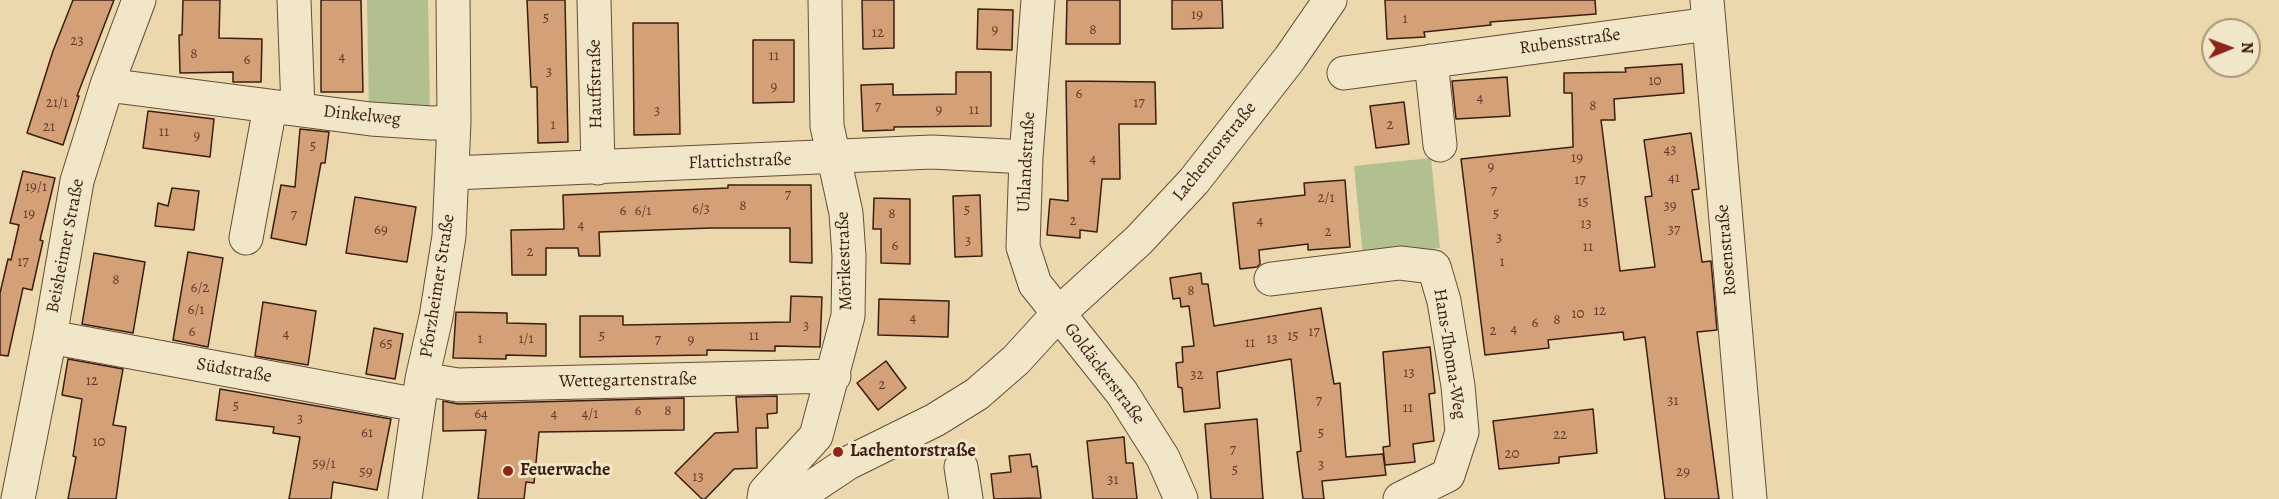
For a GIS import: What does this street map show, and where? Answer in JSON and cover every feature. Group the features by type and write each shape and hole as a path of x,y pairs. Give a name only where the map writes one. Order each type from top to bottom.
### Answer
{"street":[{"name":"Beisheimer Straße","path":"18,499 50,337 77,181 107,85 139,0"},
{"path":"246,238 284,108 294,0"},
{"name":"Pforzheimer Straße","path":"405,499 420,392 436,317 449,236 454,122 453,0"},
{"name":"Hauffstraße","path":"594,0 598,168"},
{"name":"Mörikestraße","path":"764,499 765,492 816,436 834,376 848,316 849,256 846,213 827,126 825,0"},
{"name":"Uhlandstraße","path":"1038,0 1026,157 1023,248 1035,284 1058,315"},
{"name":"Lachentorstraße","path":"794,499 848,463 935,420 977,394 1016,360 1058,315 1139,240 1194,181 1290,58 1330,0"},
{"name":"Rubensstraße","path":"1344,73 1431,61 1708,12"},
{"name":"Rosenstraße","path":"1708,12 1750,499"},
{"path":"1431,61 1440,145"},
{"name":"Dinkelweg","path":"107,85 370,119 431,123 454,122"},
{"name":"Flattichstraße","path":"453,173 932,152 1026,157"},
{"name":"Hans-Thoma-Weg","path":"1271,279 1400,263 1434,267 1444,301 1458,386 1462,432 1448,475 1400,499"},
{"name":"Goldäckerstraße","path":"1058,315 1122,393 1163,458 1181,499"},
{"name":"Südstraße","path":"50,337 420,392"},
{"name":"Wettegartenstraße","path":"420,392 458,385 834,376"}],"green space":[{"path":"367,0 428,0 430,111 369,112"},
{"path":"1431,158 1440,248 1363,256 1354,166"}],"building":[{"path":"73,0 114,0 77,96 79,96 63,145 27,133 53,51"},
{"path":"183,0 220,0 219,38 262,39 261,82 233,82 233,72 180,73 179,35 182,35"},
{"path":"321,0 361,0 363,92 321,92"},
{"path":"527,0 565,0 568,142 538,143 537,87 531,87"},
{"path":"862,0 894,0 894,48 863,49"},
{"path":"1067,0 1120,0 1120,44 1066,44"},
{"path":"1172,0 1222,0 1223,28 1172,29"},
{"path":"1385,0 1595,0 1596,14 1490,22 1491,25 1424,32 1425,37 1387,39"},
{"path":"978,9 1013,10 1012,50 977,49"},
{"path":"633,23 678,23 680,134 634,135"},
{"path":"753,40 794,40 794,102 753,103"},
{"path":"1682,64 1684,93 1614,99 1615,120 1601,120 1620,271 1655,267 1645,197 1652,196 1644,140 1691,133 1699,189 1692,190 1702,262 1711,261 1717,330 1697,332 1719,499 1665,499 1645,337 1624,340 1623,332 1548,340 1549,348 1485,355 1461,159 1573,147 1572,93 1564,93 1564,73 1626,72 1625,68"},
{"path":"956,72 991,72 991,126 894,127 894,130 863,131 861,85 893,84 893,95 956,94"},
{"path":"1507,77 1510,116 1456,119 1452,81"},
{"path":"1066,81 1155,82 1156,124 1119,124 1120,179 1102,179 1097,232 1080,230 1080,238 1047,235 1050,199 1068,201"},
{"path":"1404,102 1409,144 1376,148 1370,106"},
{"path":"148,111 214,119 210,157 143,148"},
{"path":"300,129 329,132 325,163 321,163 306,245 271,238 281,185 295,187"},
{"path":"23,171 55,178 40,240 43,241 32,290 23,288 8,356 0,355 0,293 19,225 10,223"},
{"path":"1345,180 1350,247 1308,250 1308,244 1259,250 1260,264 1257,267 1240,269 1233,203 1305,195 1304,183"},
{"path":"728,185 811,185 812,263 790,262 790,228 599,232 600,256 579,256 578,248 546,248 546,275 512,275 511,230 564,229 563,195 728,188"},
{"path":"172,188 199,191 194,230 155,226 158,203 168,206"},
{"path":"980,195 982,256 955,257 953,196"},
{"path":"355,197 416,207 407,262 346,253"},
{"path":"874,198 910,199 910,264 881,263 881,229 873,229"},
{"path":"188,252 223,258 208,347 173,340"},
{"path":"94,253 145,262 133,333 82,324"},
{"path":"1201,273 1202,284 1208,284 1214,326 1321,308 1334,384 1340,383 1346,457 1383,454 1386,475 1322,481 1324,499 1303,499 1297,452 1301,451 1291,359 1217,372 1220,408 1184,412 1182,388 1178,387 1176,363 1183,362 1182,347 1194,346 1189,306 1181,307 1180,298 1173,299 1170,278"},
{"path":"791,296 822,297 820,347 775,346 775,351 707,350 707,355 580,357 580,316 623,316 623,325 790,322"},
{"path":"879,299 949,301 948,337 878,335"},
{"path":"263,302 316,311 308,365 255,356"},
{"path":"456,312 507,313 507,323 546,324 546,356 506,355 506,359 453,358"},
{"path":"374,328 403,334 395,379 366,374"},
{"path":"1430,347 1435,393 1429,394 1434,441 1413,444 1415,462 1385,465 1383,447 1390,446 1383,352"},
{"path":"68,359 123,369 113,425 126,427 116,499 68,499 76,457 73,456 82,399 62,395"},
{"path":"886,361 906,388 878,410 857,383"},
{"path":"220,389 391,419 377,490 333,482 331,499 289,499 300,437 273,433 274,427 216,420"},
{"path":"777,396 777,413 767,414 768,428 756,428 757,468 734,469 705,499 702,499 675,473 715,433 738,432 736,397"},
{"path":"684,398 684,430 539,432 534,483 526,482 524,499 478,499 486,430 443,431 443,401 458,404"},
{"path":"1593,409 1597,453 1559,457 1559,463 1499,469 1493,421"},
{"path":"1257,419 1263,499 1211,499 1205,424"},
{"path":"1124,437 1126,463 1133,463 1137,499 1093,499 1087,441"},
{"path":"1030,454 1032,467 1037,466 1041,498 994,499 991,474 1011,472 1009,456"}],"place":[{"name":"Lachentorstraße","path":"838,452"},
{"name":"Feuerwache","path":"508,471"}]}
